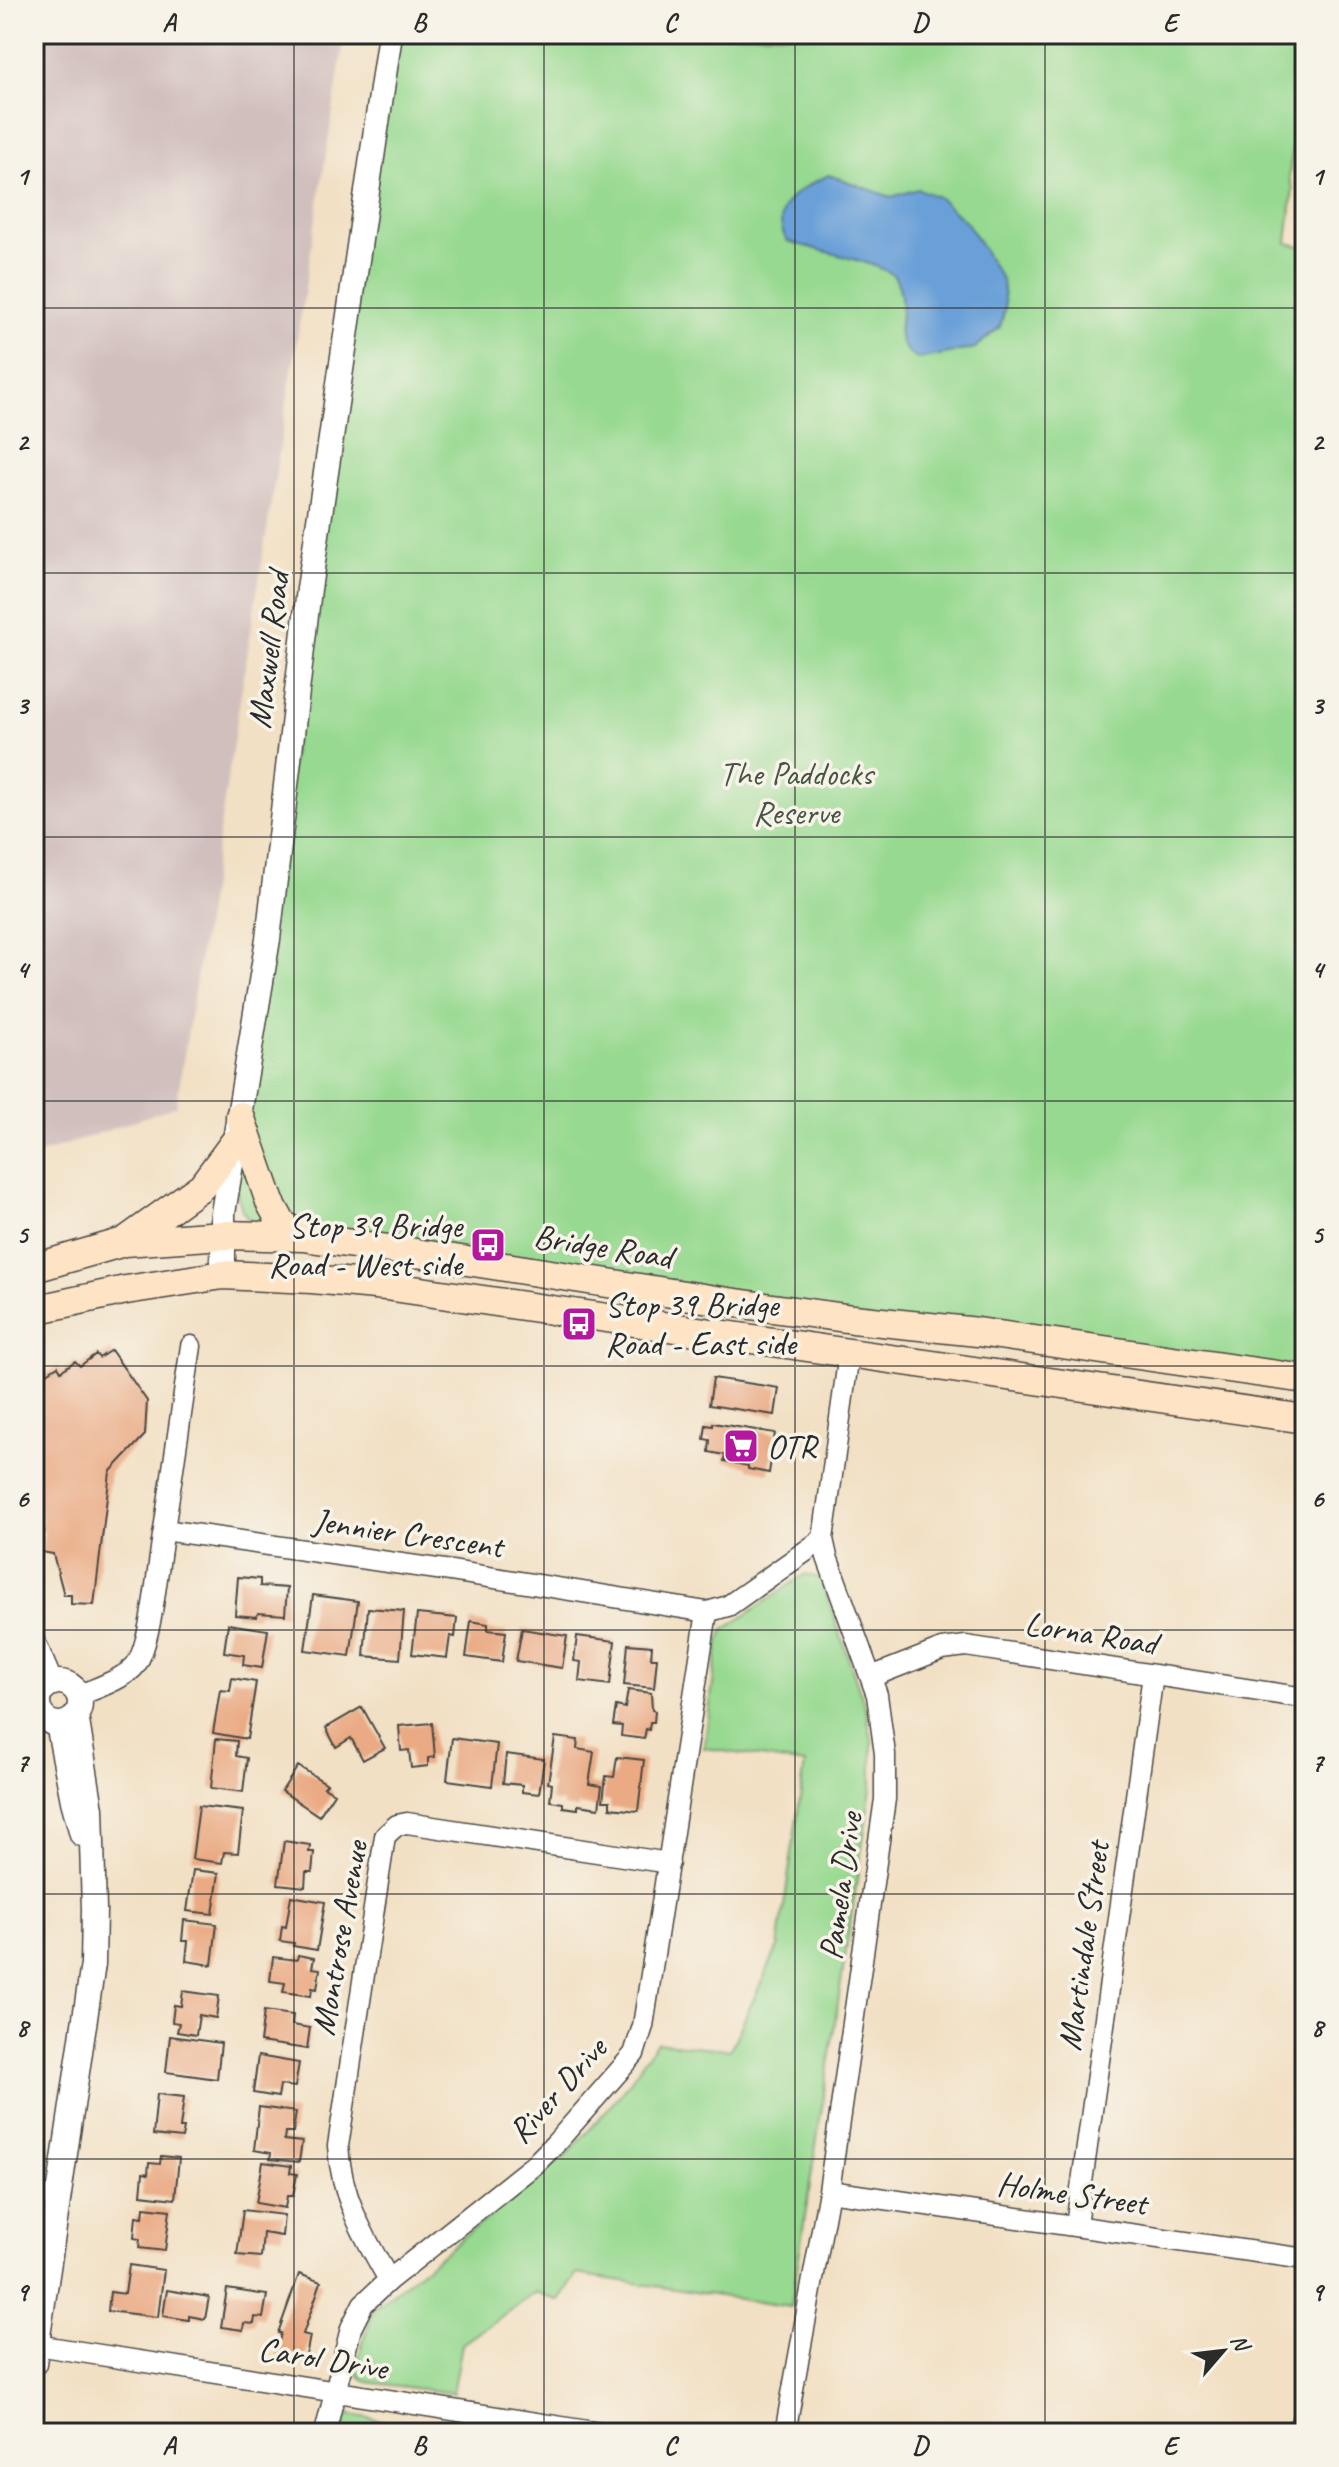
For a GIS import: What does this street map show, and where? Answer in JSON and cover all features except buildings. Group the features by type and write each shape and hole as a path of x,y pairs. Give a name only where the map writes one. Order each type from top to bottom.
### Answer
{"main road":[{"path":"237,1129 282,1224 303,1237"},
{"path":"124,1242 202,1186 237,1129"},
{"name":"Bridge Road","path":"34,1268 124,1242 223,1235 303,1237 853,1319 978,1332 1305,1379"},
{"name":"Bridge Road","path":"34,1310 126,1290 223,1275 312,1279 386,1286 1305,1419"},
{"path":"849,1354 853,1319"}],"street":[{"name":"Maxwell Road","path":"223,1275 223,1213 268,939 309,589 390,34"},
{"path":"35,2354 46,2196 89,1998 94,1929 91,1809 71,1711 67,1684 51,1684 40,1693 38,1707 45,1719 71,1711 140,1660 164,1530 191,1346"},
{"name":"Pamela Drive","path":"785,2433 829,2191 885,1799 885,1754 880,1713 871,1677 823,1539 849,1354"},
{"name":"Jennier Crescent","path":"164,1530 466,1573 707,1612"},
{"path":"707,1612 728,1606 823,1539"},
{"name":"River Drive","path":"325,2433 356,2316 363,2304 534,2165 634,2054 643,2026 707,1612"},
{"path":"34,1644 51,1684"},
{"name":"Lorna Road","path":"871,1677 942,1649 966,1646 1305,1698"},
{"name":"Martindale Street","path":"1076,2225 1153,1675"},
{"name":"Montrose Avenue","path":"389,2280 349,2202 341,2177 338,2146 385,1836 397,1825 407,1823 669,1863"},
{"name":"Holme Street","path":"829,2191 1305,2259"},
{"name":"Carol Drive","path":"35,2354 336,2392 510,2427 600,2433"},
{"path":"1297,2433 1305,2412"}],"shaded area":[{"path":"34,34 345,34 176,1106 34,1156"}],"green space":[{"name":"The Paddocks Reserve","path":"391,34 1305,34 1289,177 1293,188 1287,243 1305,247 1305,1380 258,1233 242,1210 234,1182"},
{"path":"805,1574 821,1579 865,1706 872,1740 872,1782 791,2307 577,2274 559,2301 536,2292 462,2344 453,2393 367,2382 355,2368 374,2308 568,2154 621,2094 657,2042 730,2050 778,1947 805,1764 704,1748 719,1641 724,1630"},
{"path":"347,2414 449,2433 342,2433"}],"water":[{"path":"829,175 891,197 918,189 938,197 967,223 1002,280 1005,308 1000,327 975,348 918,359 908,352 900,336 901,298 894,276 861,261 787,241 781,217 784,207 798,192"}],"place":[{"name":"Stop 39 Bridge Road - West side","path":"488,1245"},
{"name":"Stop 39 Bridge Road - East side","path":"579,1324"},
{"name":"OTR","path":"741,1446"}]}
